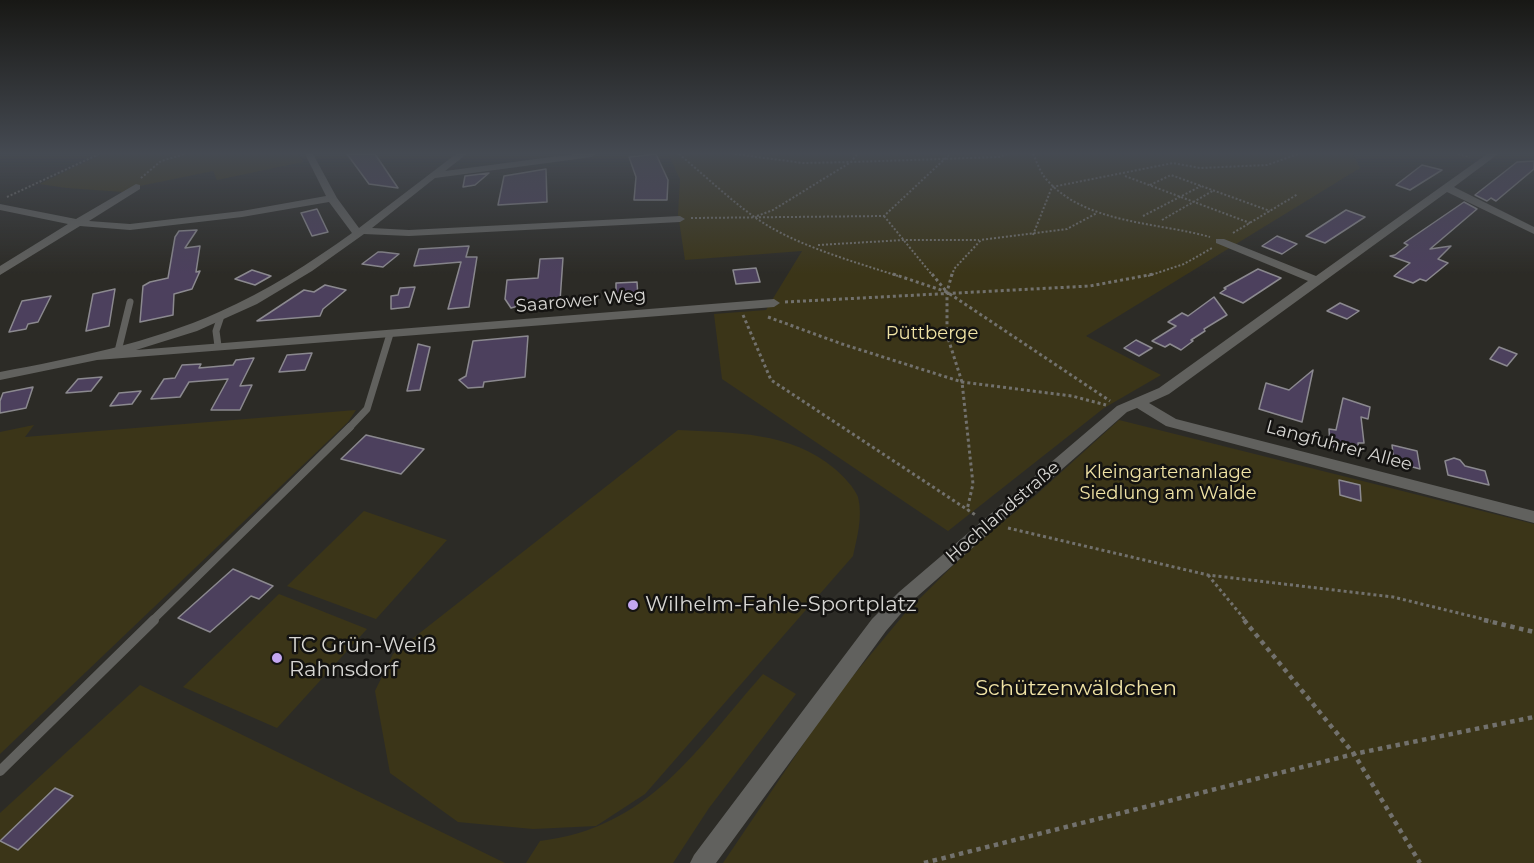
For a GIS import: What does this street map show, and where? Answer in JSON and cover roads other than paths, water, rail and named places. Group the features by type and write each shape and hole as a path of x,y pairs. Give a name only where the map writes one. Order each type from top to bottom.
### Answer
{"street":[{"path":"0,272 124,194"},
{"path":"330,194 354,230 359,231 409,233 680,219"},
{"path":"0,376 100,357 221,316 292,279 407,194"},
{"name":"Hochlandstraße","path":"702,863 879,626 904,597 1122,409 1164,391 1438,194"},
{"path":"1464,194 1534,231"},
{"path":"0,207 78,223 111,227 174,223 332,198"},
{"path":"1223,239 1318,281"},
{"name":"Saarower Weg","path":"100,357 774,303"},
{"name":"Langfuhrer Allee","path":"1139,403 1171,423 1534,517"}],"lane":[{"path":"118,351 130,302"},
{"path":"218,346 215,338 216,328 221,316"},
{"path":"0,771 360,417 369,404 390,334"}],"place":[{"name":"Wilhelm-Fahle-Sportplatz","path":"633,605"},
{"name":"TC Grün-Weiß Rahnsdorf","path":"277,658"}],"park label":[{"name":"Püttberge","path":"932,334"},
{"name":"Kleingartenanlage Siedlung am Walde","path":"1168,483"},
{"name":"Schützenwäldchen","path":"1076,689"}]}
